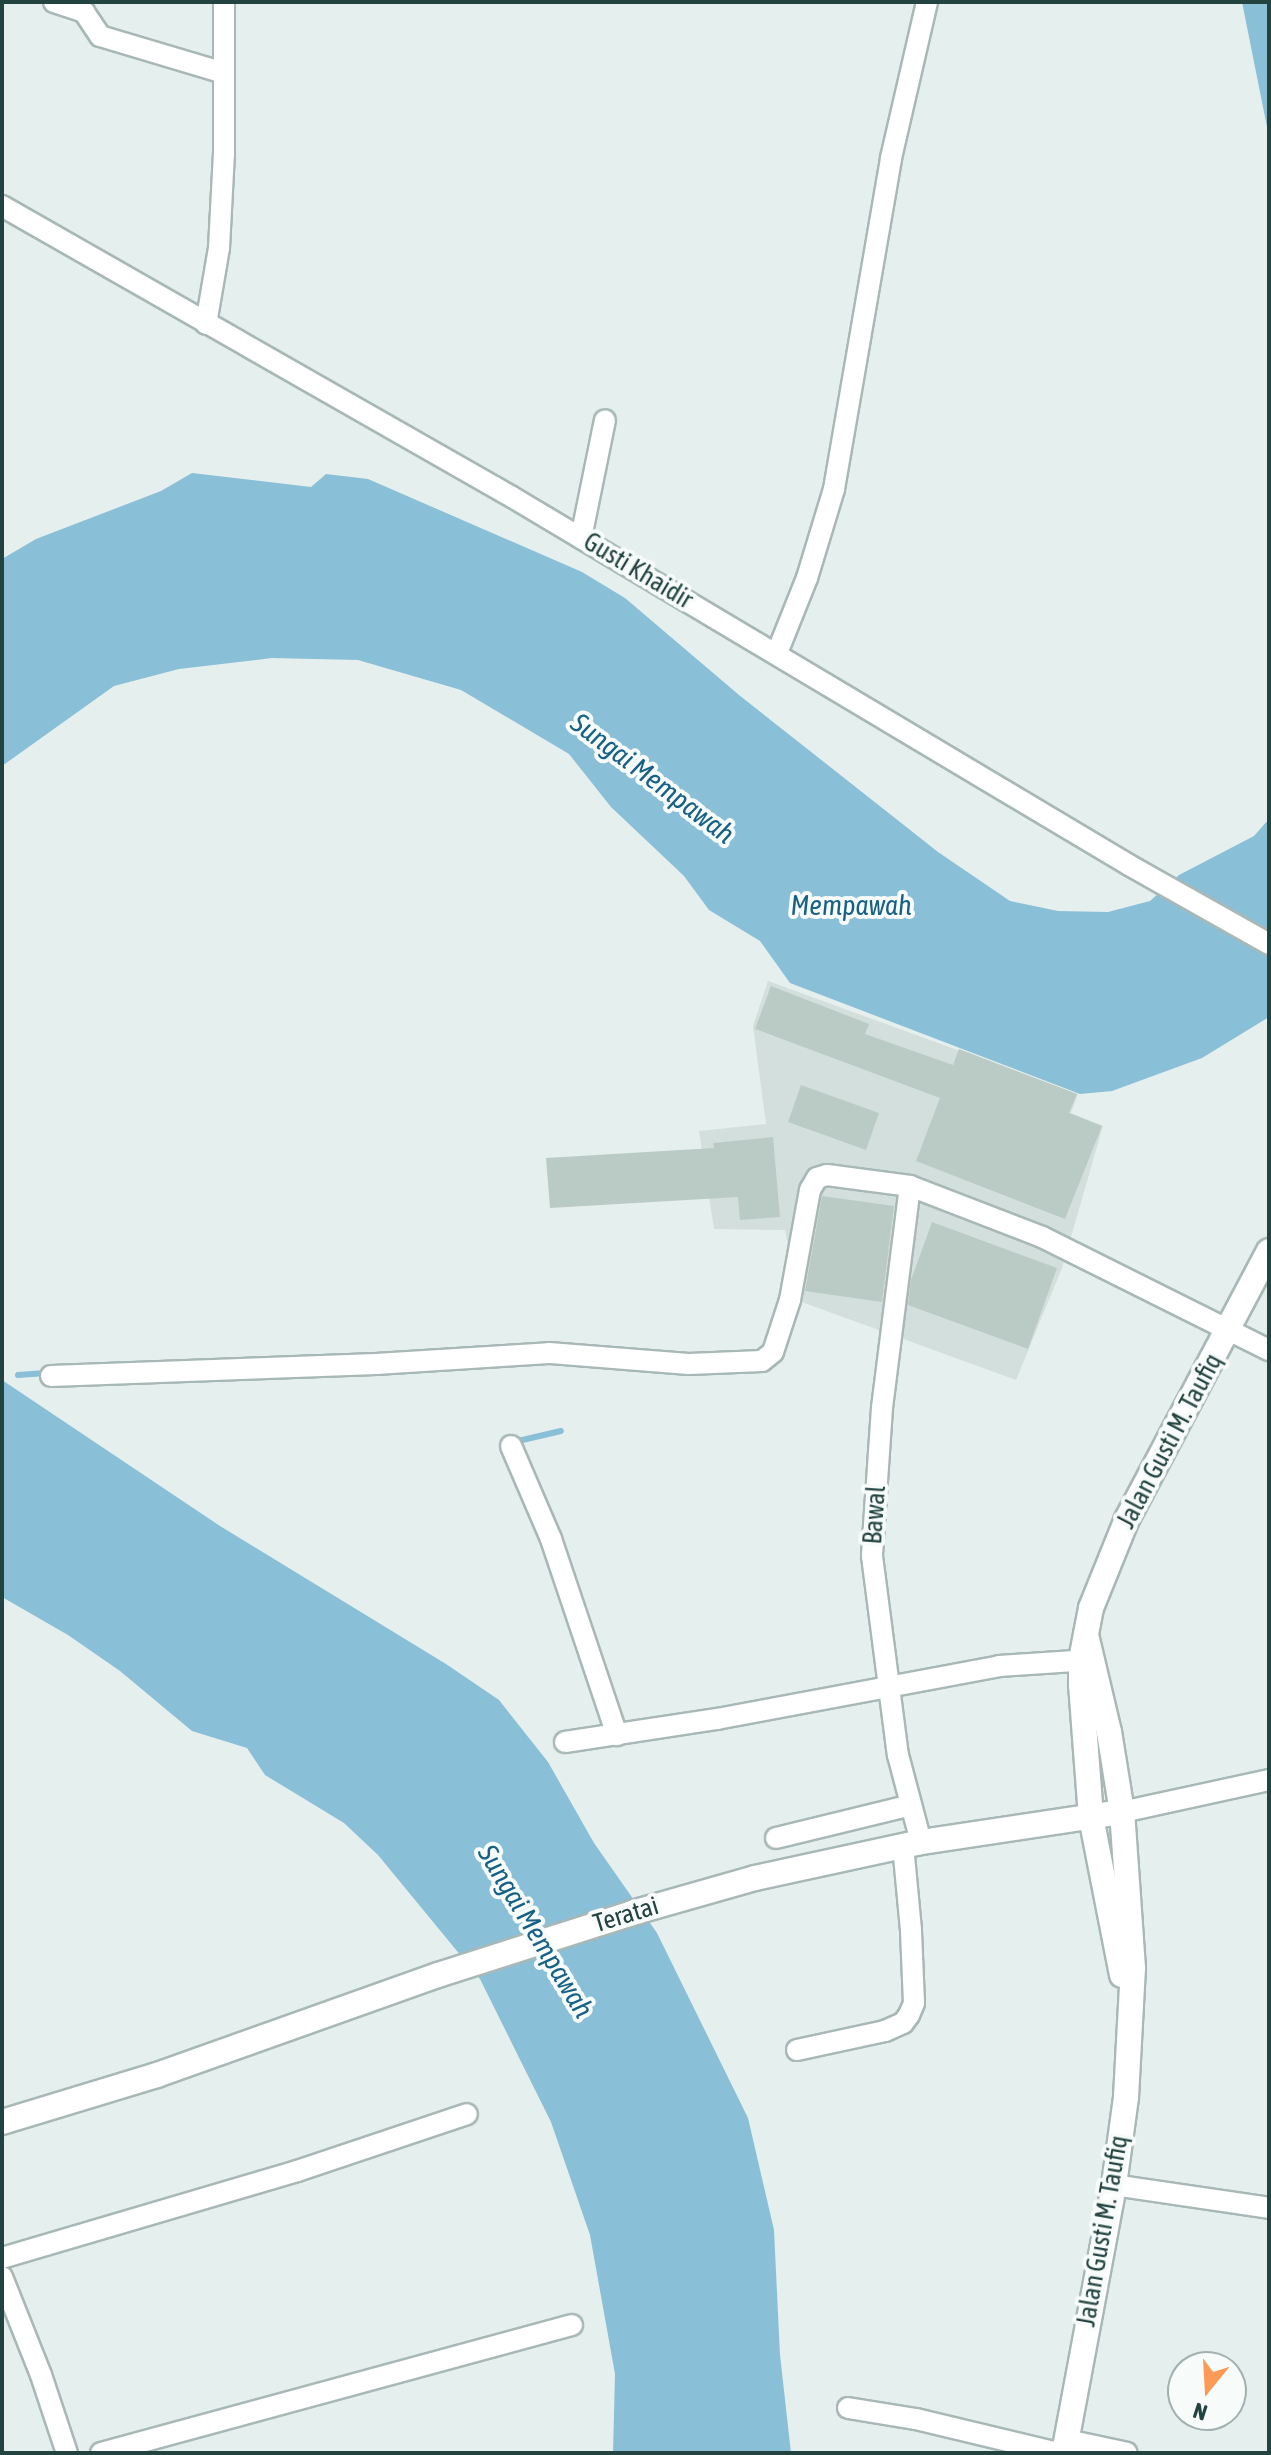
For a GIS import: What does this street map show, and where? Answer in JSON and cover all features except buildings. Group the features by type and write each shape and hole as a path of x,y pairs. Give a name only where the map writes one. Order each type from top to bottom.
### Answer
{"main road":[{"name":"Jalan Gusti M. Taufiq","path":"1131,2009 1091,1817 1086,1635 1098,1586 1127,1519 1269,1251"},
{"name":"Jalan Gusti M. Taufiq","path":"1063,2449 1114,2185 1126,2097 1131,2009 1131,1912 1122,1812 1109,1732 1086,1660"},
{"name":"Teratai","path":"2,2122 157,2075 438,1975 632,1913 755,1878 912,1844 1122,1812"}],"street":[{"path":"54,2 84,12 100,36 224,73"},
{"path":"206,324 219,248 224,2"},
{"path":"777,653 807,578 834,489 891,158 927,2"},
{"name":"Gusti Khaidir","path":"2,206 581,538 1129,865 1269,944"},
{"path":"581,538 605,420"},
{"path":"51,1376 376,1364 549,1353 689,1364 762,1361 773,1352 785,1317 808,1197 817,1178 827,1175 910,1186 1042,1237 1269,1350"},
{"name":"Bawal","path":"797,2050 885,2031 903,2023 914,2003 911,1805 898,1755 872,1556 882,1408 910,1186"},
{"path":"511,1446 551,1539 617,1735"},
{"path":"565,1742 717,1719 999,1666 1086,1660"},
{"name":"Teratai","path":"1122,1812 1269,1780"},
{"path":"776,1838 911,1805"},
{"path":"2,2258 297,2171 467,2114"},
{"path":"1114,2185 1269,2208"},
{"path":"2,2277 41,2375 67,2453"},
{"path":"101,2453 572,2325"},
{"path":"848,2408 1063,2449 1127,2453"}],"shaded area":[{"path":"768,981 1078,1094 1071,1113 1103,1126 1062,1268 1016,1380 799,1301 785,1230 714,1229 699,1131 766,1124 753,1026"}],"water":[{"path":"1242,2 1269,2 1269,136 1268,132"},
{"name":"Mempawah","path":"192,473 311,487 326,474 368,479 582,572 625,598 739,695 938,852 1010,901 1058,911 1108,912 1150,901 1179,875 1254,836 1269,819 1269,1017 1202,1058 1112,1091 1080,1094 790,983 760,941 709,910 684,876 611,807 569,754 461,690 358,660 272,658 179,669 114,686 2,766 2,559 36,539 161,491"},
{"name":"Sungai Mempawah","path":"2,1380 220,1526 446,1664 499,1700 548,1762 594,1843 657,1933 748,2118 774,2230 780,2355 791,2453 613,2453 615,2374 590,2235 551,2122 480,1979 378,1855 344,1823 265,1775 247,1748 192,1731 120,1671 68,1635 2,1597"}],"waterway":[{"path":"18,1375 46,1373"},
{"path":"520,1445 518,1441 561,1431"}]}
